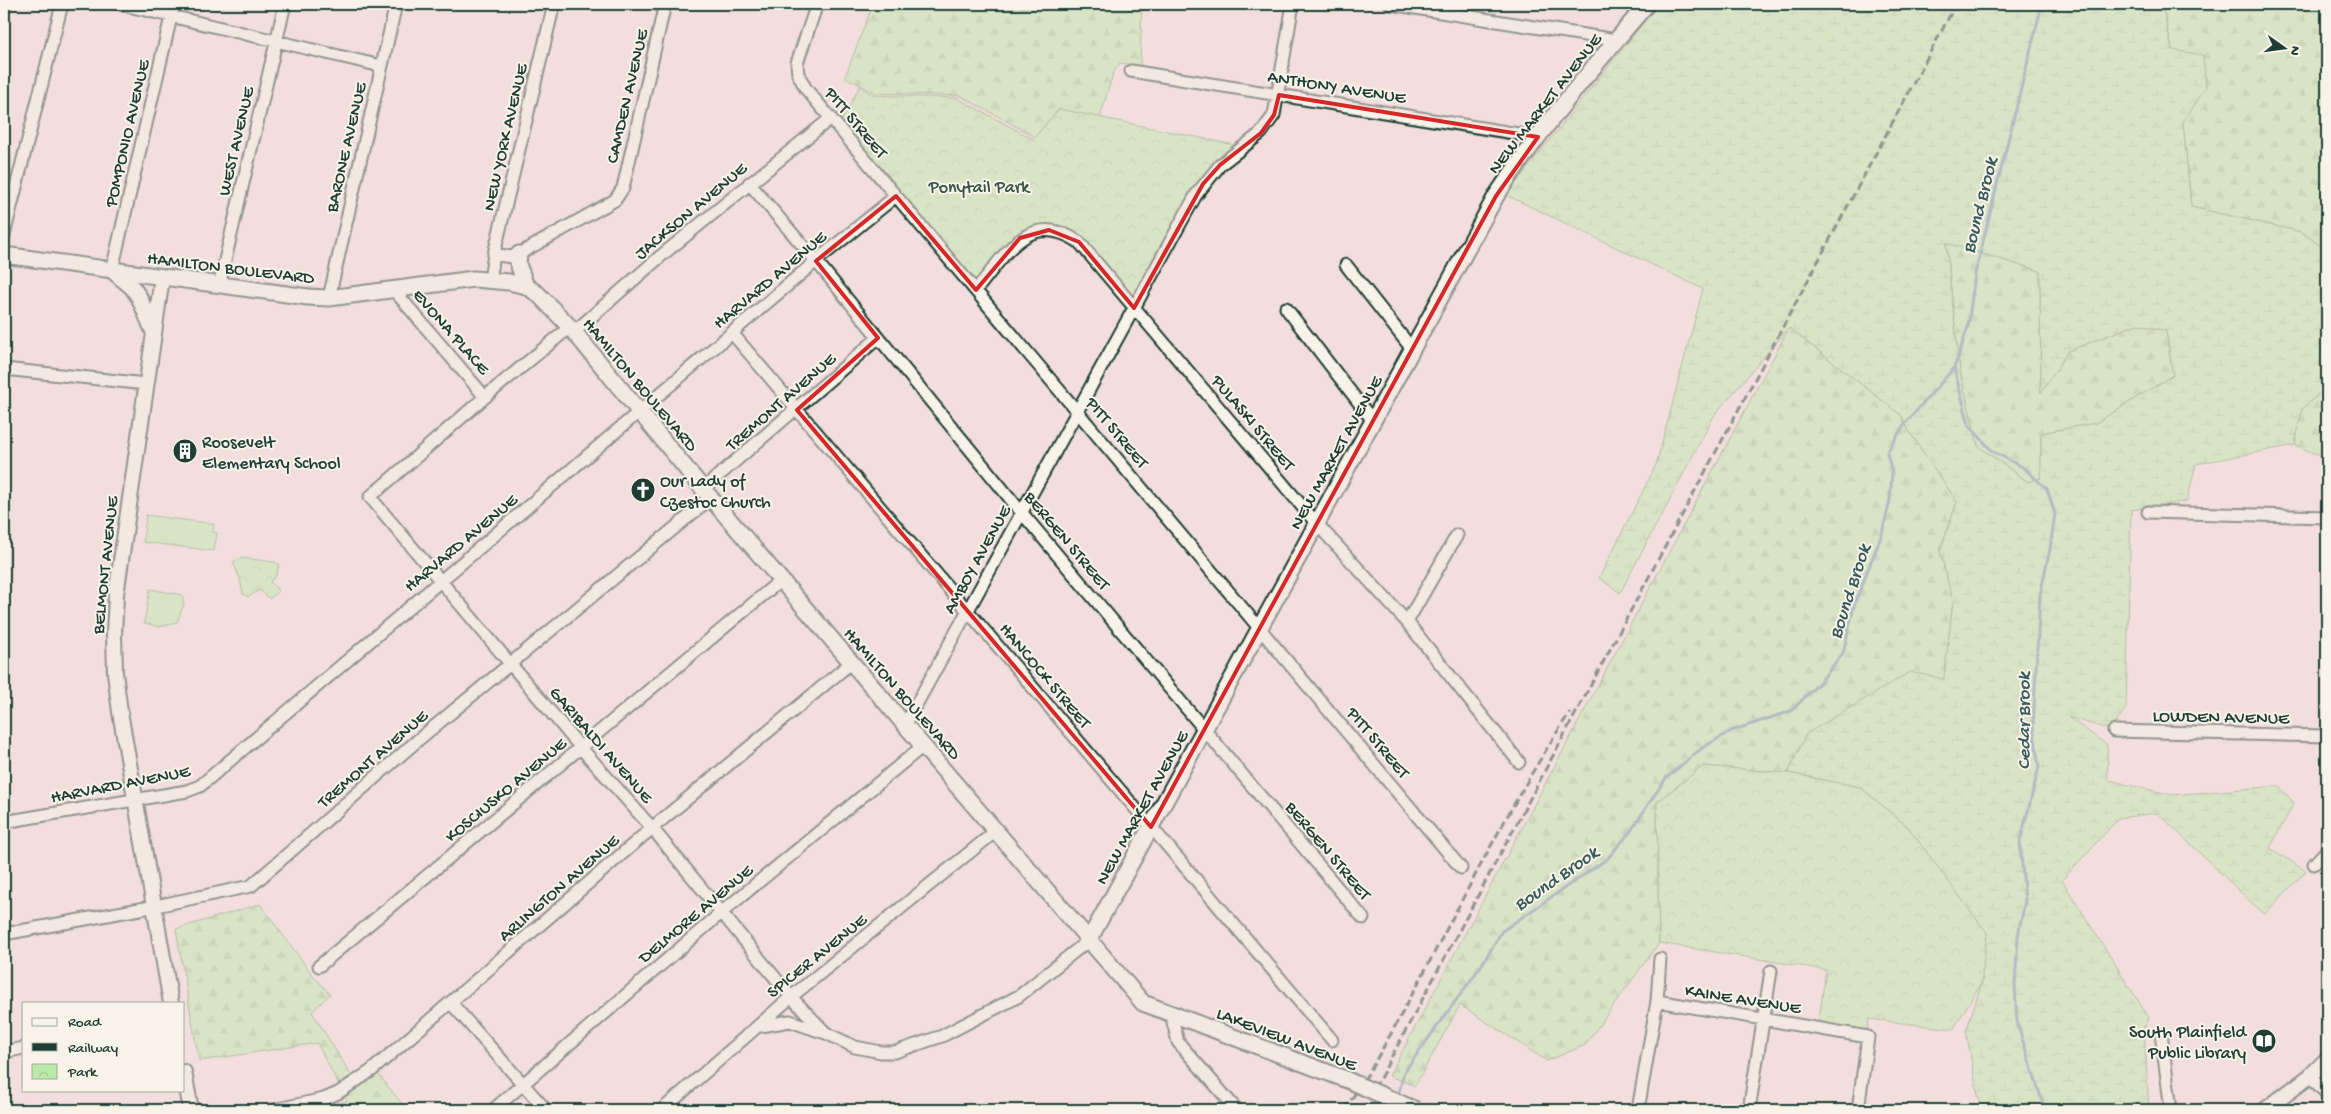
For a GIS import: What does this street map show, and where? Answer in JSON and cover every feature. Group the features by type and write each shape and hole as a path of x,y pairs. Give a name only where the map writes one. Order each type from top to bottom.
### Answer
{"main road":[{"name":"NEW MARKET AVENUE","path":"1089,940 1496,196 1538,137 1647,4"},
{"path":"519,254 518,264 526,286"},
{"name":"HAMILTON BOULEVARD","path":"4,255 308,297 329,298 474,279 526,286 547,302 572,329 707,493 1144,1003"},
{"path":"112,270 132,287 139,297 153,330"},
{"name":"LAKEVIEW AVENUE","path":"1144,1003 1344,1079 1416,1110"}],"street":[{"path":"4,235 62,4"},
{"path":"120,4 381,66"},
{"name":"POMPONIO AVENUE","path":"112,270 174,4"},
{"name":"WEST AVENUE","path":"219,286 285,4"},
{"name":"BARONE AVENUE","path":"329,298 396,4"},
{"name":"NEW YORK AVENUE","path":"490,280 494,254 554,4"},
{"name":"CAMDEN AVENUE","path":"519,254 615,200 619,195 623,188 665,4"},
{"name":"PITT STREET","path":"817,4 797,63 798,74 806,89 1461,868"},
{"name":"AMBOY AVENUE","path":"905,725 1199,190 1220,165 1261,134 1274,115 1279,95 1293,4"},
{"path":"1390,4 1616,40"},
{"name":"ANTHONY AVENUE","path":"1131,71 1538,137"},
{"name":"JACKSON AVENUE","path":"386,516 370,497 485,397 572,329 831,118"},
{"name":"BERGEN STREET","path":"749,183 816,261 1022,513 1363,918"},
{"name":"HARVARD AVENUE","path":"4,822 187,791 200,786 816,261 896,196"},
{"name":"PULASKI STREET","path":"976,290 1013,245 1029,234 1039,231 1058,231 1079,242 1317,524 1407,622 1519,762"},
{"path":"494,254 511,257 519,254"},
{"path":"1346,265 1412,349"},
{"name":"BELMONT AVENUE","path":"162,278 116,595 114,634 115,673 120,712 156,906 171,1002"},
{"name":"EVONA PLACE","path":"393,289 485,397"},
{"path":"1286,308 1373,421"},
{"name":"HANCOCK STREET","path":"732,333 1332,1040"},
{"name":"TREMONT AVENUE","path":"4,934 156,906 251,886 418,740 511,663 707,493 878,338"},
{"path":"4,369 146,384"},
{"path":"2148,512 2327,517"},
{"name":"GARIBALDI AVENUE","path":"386,516 581,748 652,828 791,997 826,1033"},
{"path":"1407,622 1457,535"},
{"name":"KOSCIUSKO AVENUE","path":"319,966 781,580"},
{"name":"ARLINGTON AVENUE","path":"273,1110 303,1105 338,1093 371,1071 652,828 852,662"},
{"name":"LOWDEN AVENUE","path":"2114,731 2327,736"},
{"name":"DELMORE AVENUE","path":"493,1110 721,913 923,746"},
{"name":"SPICER AVENUE","path":"662,1110 791,997 996,831"},
{"path":"2314,864 2327,850"},
{"path":"756,1027 790,1021 826,1033 855,1047 880,1052 895,1052 942,1036 1019,996 1089,940"},
{"path":"1638,1110 1657,1002 1660,958"},
{"path":"1749,1110 1771,971"},
{"name":"KAINE AVENUE","path":"1657,1002 1868,1037 1858,1110"},
{"path":"451,1003 546,1110"},
{"path":"1171,1014 1178,1042 1237,1110"},
{"path":"2161,1033 2171,1110"},
{"path":"4,1052 22,1048"},
{"path":"2265,1110 2310,1076 2327,1059"},
{"path":"2310,1076 2327,1094"},
{"path":"185,1077 191,1110"}],"highlighted area":[{"path":"1279,95 1538,137 1496,196 1151,827 797,410 878,338 816,261 896,196 976,290 1020,238 1049,230 1079,242 1134,308 1203,184 1220,165 1261,133 1274,115"}],"green space":[{"path":"873,4 1142,5 1140,66 1120,63 1113,73 1100,118 1059,109 1035,137 961,96 875,93 845,77"},
{"path":"1658,4 2162,4 2172,50 2203,55 2206,87 2183,122 2191,207 2302,232 2327,251 2327,386 2302,409 2295,445 2196,464 2187,501 2131,510 2126,708 2111,730 2068,717 2107,745 2108,780 2172,795 2279,786 2294,803 2270,848 2306,871 2265,914 2158,813 2119,818 2062,880 2149,1018 2144,1030 2149,1110 1985,1110 1980,1107 1966,1031 1983,979 1907,826 1860,787 1788,773 1806,734 1910,672 1944,679 1953,601 1940,551 1957,502 1909,431 1901,415 1789,328 1715,414 1620,593 1599,578 1656,465 1703,289 1506,195","holes":["1946,243 2040,271 2041,393 2068,351 2137,324 2166,331 2173,375 2096,423 2041,433 2041,478 2028,482 1978,446 1960,372"]},
{"path":"2162,4 2327,4 2327,251 2301,232 2191,207 2183,122 2206,87 2172,50"},
{"name":"Ponytail Park","path":"860,86 873,95 957,98 1033,139 1059,109 1240,146 1184,213 1134,306 1070,235 1025,235 980,292 838,127"},
{"path":"1946,243 2040,271 2041,392 2067,351 2137,324 2166,331 2173,375 2096,423 2041,433 2041,478 2028,482 1978,446 1960,372"},
{"path":"1789,328 1901,415 1909,431 1957,502 1940,551 1953,601 1944,680 1806,734 1788,773 1703,766 1657,802 1659,943 1585,1045 1547,1061 1460,1005 1415,1086 1389,1076"},
{"path":"2327,386 2327,459 2295,445 2302,409"},
{"path":"146,515 214,524 213,532 217,533 214,551 143,542"},
{"path":"242,558 275,562 279,565 276,576 270,582 279,591 269,599 260,590 248,597 243,594 240,579 233,562"},
{"path":"150,589 182,595 184,604 177,622 159,627 144,623"},
{"path":"1703,766 1788,773 1860,787 1907,826 1987,933 1981,984 1953,1029 1869,1019 1867,1034 1818,1026 1826,970 1659,943 1657,802"},
{"path":"260,904 311,973 330,994 312,1012 351,1075 378,1074 407,1110 307,1110 347,1101 317,1043 199,1061 176,929"}],"waterway":[{"name":"Bound Brook","path":"1398,1097 1404,1072 1481,966 1502,931 1607,859 1630,832 1666,778 1702,748 1731,731 1791,711 1820,682 1843,653 1855,602 1882,534 1890,500 1892,473 1887,453 1903,426 1954,368 1968,327 1975,274 2042,4"},
{"name":"Cedar Brook","path":"1954,368 1969,425 1992,451 2024,468 2047,489 2055,514 2040,595 2033,727 2039,767 2020,842 2025,901 2018,936 2015,985 2017,1023 2045,1110"}],"railway":[{"path":"1363,1110 1956,4"},
{"path":"1344,1110 1385,1044 1511,809 1570,712"}],"place":[{"name":"Roosevelt Elementary School","path":"185,451"},
{"name":"Our Lady of Czestoc Church","path":"643,490"},
{"name":"South Plainfield Public Library","path":"2264,1041"}]}
